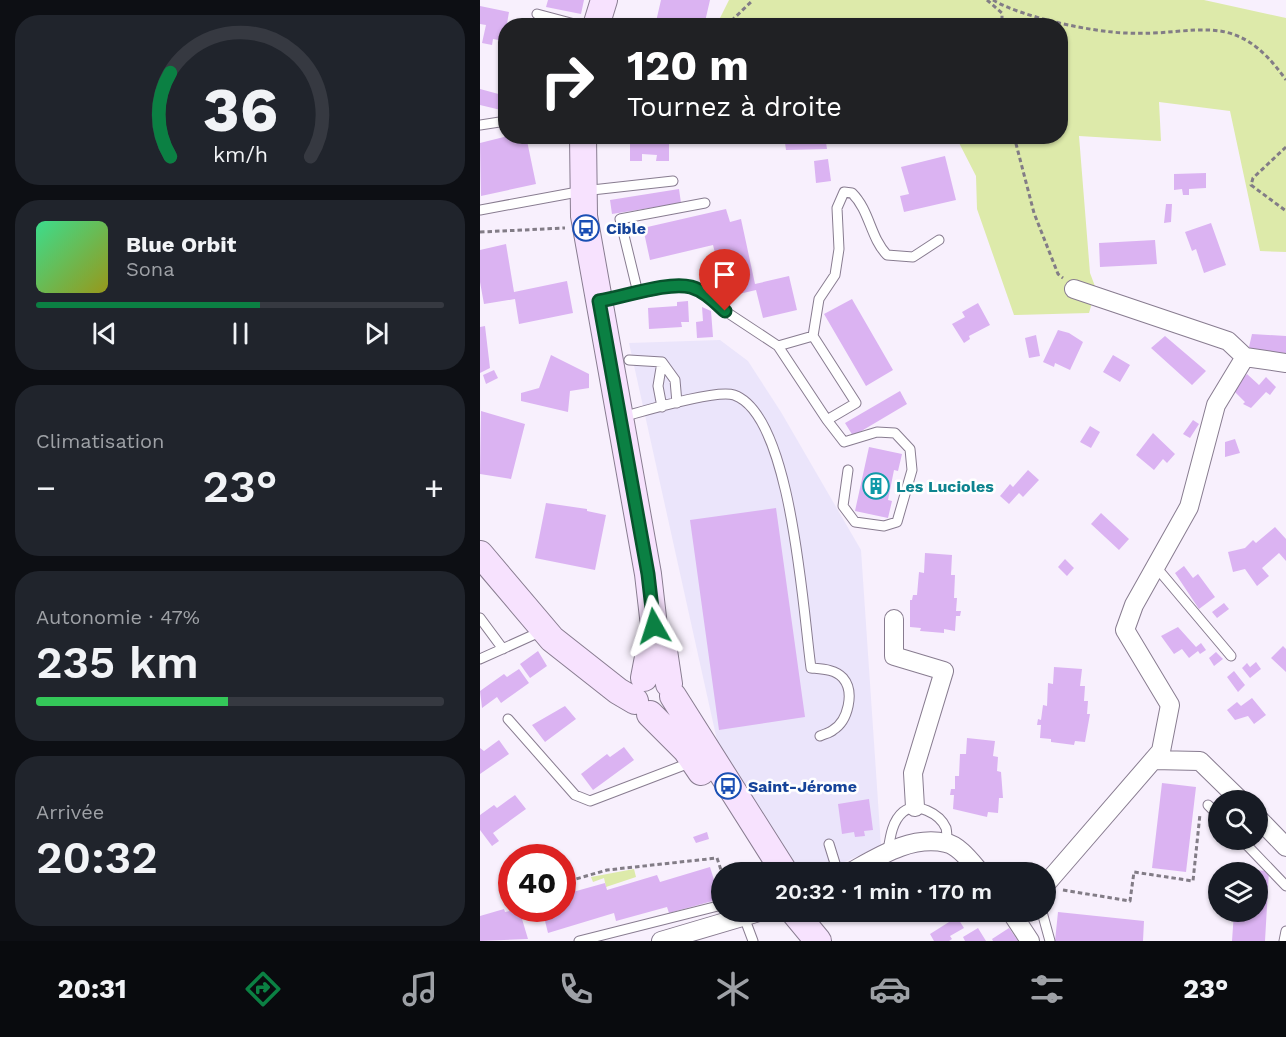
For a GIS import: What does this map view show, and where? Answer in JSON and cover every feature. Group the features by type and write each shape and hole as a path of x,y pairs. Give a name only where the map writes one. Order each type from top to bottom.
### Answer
{"street":[{"path":"598,18 604,0"},
{"path":"583,144 584,216 648,574 654,626 642,694 686,750 759,862"},
{"path":"1074,289 1228,341 1245,357 1286,363"},
{"path":"1056,880 1161,751 1170,705 1125,630 1134,605 1189,507 1216,405 1245,357"},
{"path":"480,554 544,630 586,665 616,677 642,694 663,712 668,707 671,690 663,644 654,626"},
{"path":"894,619 894,656 944,671 914,773 915,807"},
{"path":"642,694 661,677 778,862"},
{"path":"1153,760 1200,761 1230,790"},
{"path":"1268,828 1286,847"},
{"path":"868,862 888,851 917,843 947,843 971,862"},
{"path":"661,941 724,922"},
{"path":"802,922 818,941"},
{"path":"822,922 838,941"},
{"path":"1018,922 1030,941"}],"lane":[{"path":"537,14 552,18"},
{"path":"480,125 498,122"},
{"path":"480,210 583,191 673,181"},
{"path":"827,420 856,403 813,336 819,299 835,275 839,249 837,208 844,192 852,193 861,203 876,243 887,255 913,257 939,240"},
{"path":"638,293 620,219 705,203"},
{"path":"599,301 679,285 693,287 778,346 844,442 877,432 895,433 910,449 912,470 897,522 884,526 855,522 843,506 848,470"},
{"path":"778,346 813,336"},
{"path":"628,360 662,362"},
{"path":"662,362 658,386 662,406"},
{"path":"662,362 675,380 677,403"},
{"path":"620,417 662,406 732,394 748,402 770,438 789,501 811,668 831,671 843,678 849,695 845,718 834,730 820,736"},
{"path":"1156,567 1231,656"},
{"path":"480,618 503,649"},
{"path":"480,659 544,630"},
{"path":"508,719 575,795 590,801 694,762"},
{"path":"888,851 898,818 904,810 915,807 932,812 945,828 947,843"},
{"path":"829,844 835,862"},
{"path":"1252,850 1286,886"},
{"path":"579,941 711,908"},
{"path":"752,922 753,941"},
{"path":"1045,922 1050,941"},
{"path":"1284,941 1286,931"}],"path":[{"path":"734,18 753,0"},
{"path":"987,0 1002,12 1002,18"},
{"path":"993,0 1006,8 1048,18"},
{"path":"1068,22 1125,33 1210,28 1243,38 1272,60 1286,80"},
{"path":"1016,144 1034,213 1043,237 1058,274 1074,289"},
{"path":"1286,147 1253,178 1251,185 1286,211"},
{"path":"480,232 576,228"},
{"path":"1056,887 1130,901 1134,872 1194,881 1202,805 1208,805"},
{"path":"576,879 607,870 717,858 718,862"}],"shaded area":[{"path":"720,340 748,361 781,412 861,550 881,846 844,862 789,862 720,754 629,343"}],"green space":[{"path":"729,0 1204,0 1286,18 1286,252 1260,251 1230,111 1159,102 1161,141 1079,136 1090,273 1096,289 1089,313 1014,315 977,209 976,176 960,144 1068,144 1068,18 720,18"},
{"path":"634,869 636,877 606,887 604,878 593,882 591,877"}],"building":[{"path":"548,0 584,0 581,14 546,7"},
{"path":"661,0 710,0 706,18 657,18"},
{"path":"480,6 509,12 508,18 498,18 498,40 493,39 492,45 482,43 486,25 480,24"},
{"path":"480,89 498,94 498,109 480,105"},
{"path":"498,138 498,144 528,144 536,184 481,196 480,143"},
{"path":"630,144 669,144 669,161 656,161 657,155 642,154 642,161 630,161"},
{"path":"785,144 826,144 827,149 786,150"},
{"path":"945,156 956,200 904,212 900,196 909,194 901,167"},
{"path":"828,159 831,181 816,183 814,161"},
{"path":"1206,173 1206,188 1189,189 1189,195 1183,195 1182,189 1174,190 1174,174"},
{"path":"679,189 681,203 612,214 610,200"},
{"path":"1166,204 1172,204 1171,222 1164,223"},
{"path":"726,209 730,222 741,219 755,284 789,276 797,310 763,318 756,290 726,297 713,245 650,260 643,228"},
{"path":"1211,223 1226,265 1204,273 1196,249 1192,251 1185,232"},
{"path":"1155,240 1157,264 1100,267 1099,243"},
{"path":"506,244 514,292 567,281 573,313 519,324 515,299 484,304 480,282 480,250"},
{"path":"852,299 893,370 866,386 824,314"},
{"path":"688,301 689,322 681,322 682,327 649,329 648,308 677,306 677,302"},
{"path":"978,303 990,325 969,336 970,339 964,343 952,324 965,317 962,312"},
{"path":"702,307 711,311 713,337 697,338 696,322 703,321"},
{"path":"485,326 490,368 480,373 480,327"},
{"path":"1058,330 1069,333 1083,342 1070,370 1055,363 1054,367 1043,362"},
{"path":"1252,334 1286,336 1286,360 1257,353 1249,347"},
{"path":"1036,335 1040,356 1029,358 1025,338"},
{"path":"1165,336 1206,371 1192,385 1151,348"},
{"path":"551,355 589,374 589,388 570,391 568,412 521,401 521,393 539,388"},
{"path":"1113,355 1130,365 1120,382 1103,372"},
{"path":"494,370 498,378 486,384 483,375"},
{"path":"1247,374 1259,385 1266,377 1276,387 1270,395 1266,392 1251,408 1243,404 1245,402 1232,389"},
{"path":"900,391 907,404 853,436 845,423"},
{"path":"481,411 525,424 511,479 480,474"},
{"path":"1193,420 1199,424 1190,438 1183,434"},
{"path":"1090,426 1100,432 1091,448 1080,442"},
{"path":"1153,433 1175,454 1167,463 1163,459 1154,470 1136,455"},
{"path":"1235,439 1240,453 1225,457 1225,442"},
{"name":"Les Lucioles","path":"869,447 902,454 898,471 894,470 888,500 892,501 888,518 855,511"},
{"path":"1028,470 1039,480 1023,497 1019,493 1009,504 1000,496 1010,484 1013,487"},
{"path":"546,503 587,509 587,511 606,515 595,570 535,558"},
{"path":"776,508 805,717 719,730 690,520"},
{"path":"1101,513 1129,539 1119,550 1091,524"},
{"path":"1275,527 1286,539 1286,561 1279,553 1262,568 1269,576 1257,586 1245,569 1233,572 1228,552 1245,548 1253,540 1256,543"},
{"path":"925,553 952,555 951,575 955,575 956,611 961,611 960,616 956,616 955,631 944,629 944,633 920,631 921,628 910,627 910,600 913,595 917,595 919,572 924,573"},
{"path":"1065,559 1074,568 1067,576 1058,567"},
{"path":"1184,566 1193,578 1198,574 1215,597 1199,609 1175,573"},
{"path":"1224,603 1229,609 1217,618 1212,612"},
{"path":"1178,627 1196,647 1201,643 1206,650 1200,654 1198,651 1189,658 1182,649 1174,654 1161,636"},
{"path":"1283,646 1286,649 1286,672 1271,658"},
{"path":"538,651 547,666 530,678 520,664"},
{"path":"1216,652 1223,659 1214,666 1209,658"},
{"path":"1256,662 1261,669 1250,678 1242,668 1247,663 1250,667"},
{"path":"1054,667 1082,669 1080,686 1085,686 1084,701 1088,701 1087,714 1090,714 1085,742 1075,741 1074,745 1040,738 1041,725 1037,725 1038,719 1041,720 1043,705 1047,706 1048,683 1053,684"},
{"path":"519,669 529,683 501,703 497,697 482,708 480,691 504,674 507,677"},
{"path":"1234,671 1245,685 1238,692 1227,677"},
{"path":"1252,698 1266,715 1254,724 1248,716 1235,720 1227,710 1237,702 1241,706"},
{"path":"565,706 576,719 545,742 532,725"},
{"path":"967,738 995,741 993,756 998,757 997,771 1001,772 1003,798 999,798 998,813 988,812 987,817 953,809 954,795 950,795 951,789 955,789 955,776 959,776 960,754 966,754"},
{"path":"499,740 509,754 480,774 480,748 484,751"},
{"path":"624,747 634,760 593,790 581,774 607,754 610,757"},
{"path":"1162,783 1196,787 1186,872 1152,868"},
{"path":"515,795 526,809 493,833 499,841 492,846 480,830 480,815 494,805 497,808"},
{"path":"869,799 873,830 864,831 865,836 855,837 854,832 842,834 838,804"},
{"path":"707,832 709,839 696,843 693,837"},
{"path":"710,867 711,901 669,913 667,907 616,921 614,913 548,933 545,922 576,922 576,891 605,883 607,890 657,875 660,882"},
{"path":"498,911 498,922 523,922 528,939 480,941 480,916"},
{"path":"1058,912 1144,921 1143,941 1055,941"},
{"path":"949,922 960,922 964,928 950,936 952,939 949,941 934,941 930,934"},
{"path":"1233,922 1266,922 1265,941 1232,941"},
{"path":"978,928 986,941 965,941 963,937"},
{"path":"1009,928 1018,941 993,941 992,939"}],"place":[{"name":"Cible","path":"586,228"},
{"name":"Les Lucioles","path":"876,486"},
{"name":"Saint-Jérome","path":"728,786"}],"route":[{"path":"654,626 648,574 599,301 679,285 693,287 725,311"}]}
